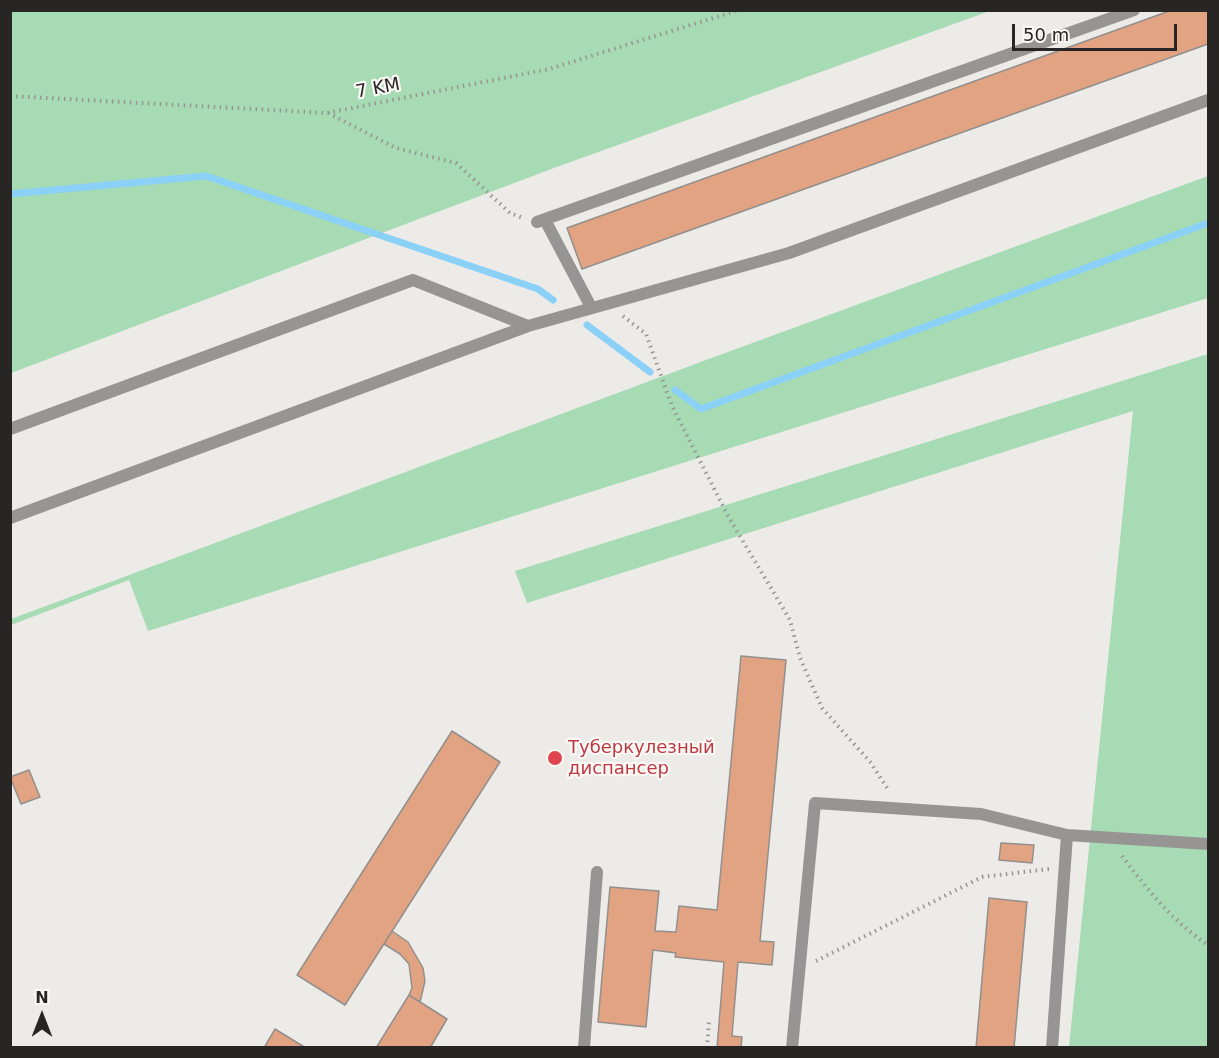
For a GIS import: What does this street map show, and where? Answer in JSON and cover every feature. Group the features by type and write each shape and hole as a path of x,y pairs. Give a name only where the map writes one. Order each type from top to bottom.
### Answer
{"lane":[{"path":"591,307 541,221 1134,10"},
{"path":"10,518 528,326 606,302 789,253 1209,100"},
{"path":"10,429 413,280 528,326"},
{"path":"792,1047 815,803 981,814 1067,835 1209,844"},
{"path":"1052,1047 1067,835"},
{"path":"584,1047 597,872"}],"path":[{"name":"7 KM","path":"10,96 327,113 549,69 739,10"},
{"path":"327,113 396,148 456,162 510,213 541,221"},
{"path":"606,302 646,334 672,406 728,516 790,620 800,658 822,708 872,763 901,809"},
{"path":"1107,836 1160,905 1186,930 1209,945"},
{"path":"800,969 982,878 1065,867"},
{"path":"707,1047 709,1021"}],"green space":[{"path":"11,10 990,11 554,168 11,373"},
{"path":"1208,176 1208,298 148,631 129,580 11,625 11,619"},
{"path":"1208,354 1208,1047 1069,1047 1133,411 527,603 515,571"}],"building":[{"path":"1172,10 1208,10 1208,44 582,269 567,228"},
{"path":"741,656 786,660 760,941 774,942 772,965 738,962 732,1036 742,1037 741,1048 717,1048 724,962 675,957 676,953 653,950 646,1027 598,1022 610,887 659,891 655,931 676,932 679,906 717,910"},
{"path":"452,731 500,762 345,1005 297,975"},
{"path":"29,770 40,797 21,804 10,777"},
{"path":"1001,843 1034,845 1032,863 999,860"},
{"path":"989,898 1027,902 1014,1048 976,1048"},
{"path":"392,931 408,942 423,968 425,981 420,1002 409,995 412,988 409,964 400,954 384,944"},
{"path":"409,995 447,1019 430,1048 376,1048"},
{"path":"275,1029 306,1048 264,1048"}],"waterway":[{"path":"10,194 206,176 538,289 553,300"},
{"path":"675,390 701,409 1208,223"},
{"path":"587,325 650,372"}],"place":[{"name":"Туберкулезный диспансер","path":"555,758"}]}
